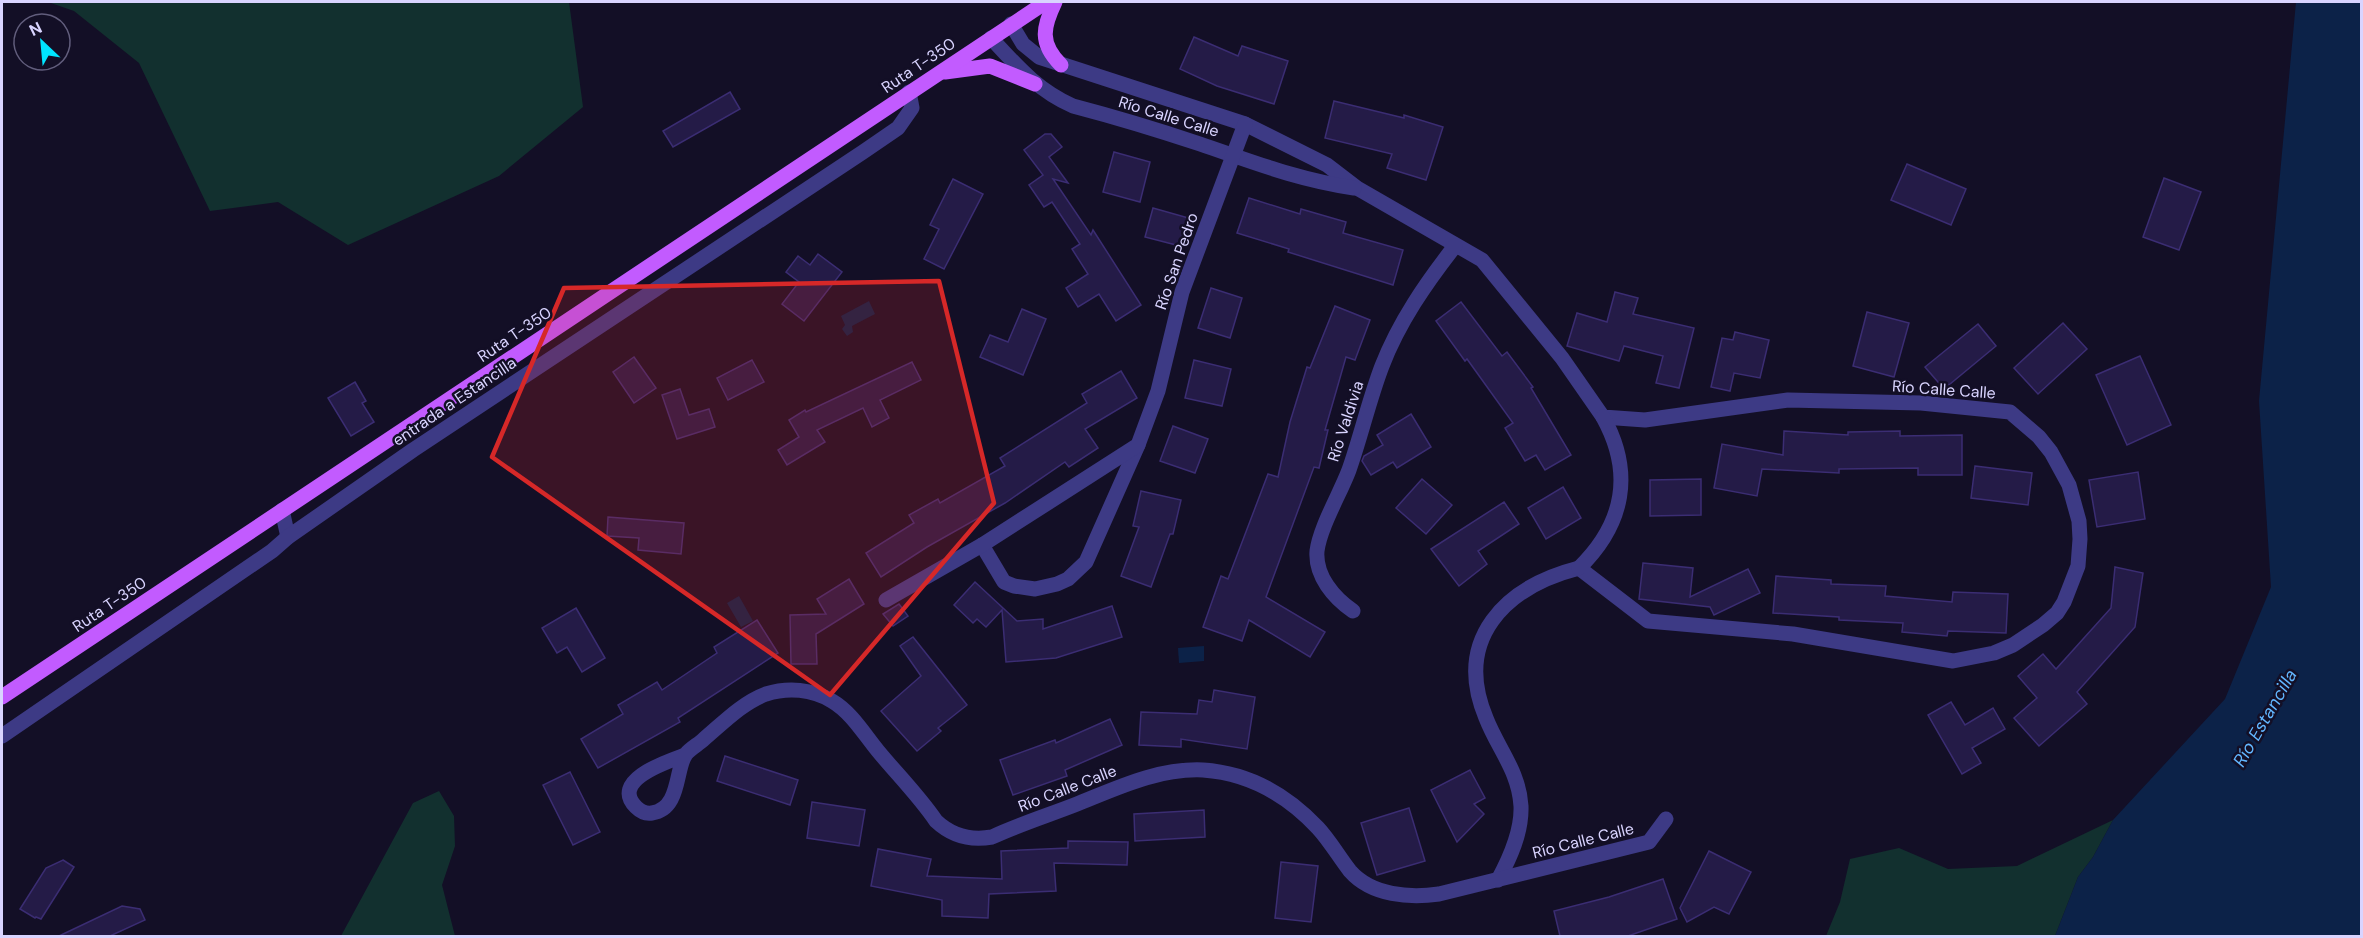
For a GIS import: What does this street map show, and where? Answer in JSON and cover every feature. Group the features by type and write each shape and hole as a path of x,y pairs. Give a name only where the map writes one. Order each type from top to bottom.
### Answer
{"main road":[{"name":"Ruta T-350","path":"2,697 1046,2"},
{"path":"1055,2 1048,16 1045,38 1053,57 1061,65"},
{"path":"936,74 981,65 990,66 1035,84"}],"street":[{"name":"Río Calle Calle","path":"1011,24 1018,37 1039,57 1245,124 1327,165 1357,188 1482,260 1562,358 1603,417 1617,447 1622,480 1620,496 1610,529 1602,543 1579,568 1545,579 1514,598 1491,621 1482,634 1478,647 1476,675 1481,705 1513,770 1521,808 1512,851 1498,880"},
{"name":"Río Calle Calle","path":"991,38 1035,84 1057,99 1073,106 1284,174 1320,183 1357,188"},
{"name":"entrada a Estancilla","path":"2,736 272,551 288,537 413,450 898,128 912,108 909,92"},
{"name":"Río San Pedro","path":"982,544 1004,582 1024,588 1035,589 1057,584 1068,579 1086,562 1138,445 1158,391 1182,292 1245,124"},
{"name":"Río Valdivia","path":"1353,611 1343,605 1328,587 1322,576 1317,551 1355,452 1370,402 1393,342 1417,298 1455,246"},
{"name":"Río Calle Calle","path":"1579,568 1648,621 1793,634 1953,661 1994,653 2013,645 2043,625 2057,613 2064,602 2078,566 2079,521 2069,485 2051,452 2039,437 2010,412 1921,403 1788,400 1645,420 1603,417"},
{"path":"886,600 982,544 1138,445"},
{"path":"282,510 288,537"},
{"name":"Río Calle Calle","path":"685,755 754,700 780,691 807,691 826,698 843,709 936,821 951,833 971,839 992,837 1149,776 1176,771 1204,770 1240,776 1277,793 1294,805 1319,829 1351,872 1378,889 1393,894 1424,896 1649,842 1666,819"}],"highlighted area":[{"path":"939,281 994,503 830,695 492,457 564,288"}],"green space":[{"path":"48,2 569,2 583,107 499,176 348,245 278,202 210,211 139,63 74,11"},
{"path":"439,791 454,816 455,846 442,885 455,936 341,936 413,803"},
{"path":"2113,820 2093,857 2078,877 2055,936 1826,936 1840,902 1850,859 1899,848 1948,869 2017,866"}],"water":[{"name":"Río Estancilla","path":"2296,2 2361,2 2361,936 2055,936 2078,877 2093,857 2113,820 2225,699 2271,587 2259,401"},
{"path":"869,301 875,314 852,326 853,332 847,336 842,329 845,325 841,316"},
{"path":"739,596 753,621 741,627 727,603"},
{"path":"1204,646 1204,661 1179,663 1178,648"}],"building":[{"path":"1194,37 1238,56 1242,46 1288,61 1274,104 1217,86 1180,69"},
{"path":"730,92 740,109 673,147 663,131"},
{"path":"1334,101 1404,118 1404,115 1443,127 1426,180 1387,168 1392,154 1325,138"},
{"path":"1045,134 1051,134 1062,147 1049,157 1068,183 1053,179 1091,235 1093,230 1141,305 1116,321 1099,294 1078,307 1066,288 1088,274 1072,249 1080,244 1052,202 1044,207 1029,185 1043,175 1024,150"},
{"path":"1114,152 1150,162 1140,202 1103,192"},
{"path":"1907,164 1966,189 1951,225 1891,200"},
{"path":"2164,178 2201,192 2179,250 2143,237"},
{"path":"953,179 983,194 944,269 924,259 939,229 930,225"},
{"path":"1249,198 1300,214 1301,209 1346,222 1343,233 1403,250 1393,285 1288,252 1289,249 1237,233"},
{"path":"1153,208 1192,219 1184,247 1145,237"},
{"path":"818,254 842,272 804,321 782,304 799,282 786,272 798,256 810,265"},
{"path":"1211,288 1242,298 1230,338 1198,328"},
{"path":"1615,292 1638,298 1633,314 1694,328 1679,388 1656,383 1663,356 1624,346 1619,361 1567,346 1577,313 1607,322"},
{"path":"1461,302 1502,356 1507,352 1533,387 1531,388 1571,455 1545,470 1536,455 1525,461 1505,428 1513,423 1467,359 1465,361 1436,321"},
{"path":"1335,306 1370,320 1355,360 1346,357 1325,430 1328,430 1319,468 1314,467 1266,597 1325,632 1310,657 1249,620 1242,641 1203,627 1221,576 1228,579 1268,474 1278,477 1290,422 1307,367 1310,368"},
{"path":"1022,309 1046,319 1023,375 980,357 990,335 1008,342"},
{"path":"1867,312 1909,323 1894,377 1853,366"},
{"path":"2063,323 2087,349 2038,394 2014,368"},
{"path":"1978,324 1996,346 1944,389 1925,367"},
{"path":"1735,332 1769,340 1760,378 1734,373 1730,391 1711,387 1722,338 1733,340"},
{"path":"2140,356 2171,425 2127,445 2096,375"},
{"path":"634,357 656,388 634,403 613,372"},
{"path":"752,360 764,382 728,400 717,378"},
{"path":"1194,360 1231,369 1222,406 1185,398"},
{"path":"912,362 921,380 880,400 889,418 872,427 863,408 817,430 825,442 787,465 778,450 799,437 789,420 805,410 806,412"},
{"path":"1121,371 1137,398 1085,429 1098,448 1069,467 1065,462 1005,503 927,547 881,577 866,553 914,523 909,515 938,499 940,503 1005,466 1000,458 1087,403 1082,394"},
{"path":"355,382 366,401 362,403 374,422 351,436 328,398"},
{"path":"680,389 689,415 709,409 715,427 677,439 662,395"},
{"path":"1411,414 1431,447 1397,468 1393,462 1371,475 1362,461 1364,456 1383,445 1377,435"},
{"path":"1173,426 1208,439 1195,473 1160,461"},
{"path":"1784,431 1848,435 1848,432 1900,431 1900,436 1962,435 1962,475 1918,475 1918,468 1839,469 1839,473 1762,469 1757,496 1714,488 1722,444 1783,455"},
{"path":"1975,466 2032,473 2028,505 1971,498"},
{"path":"2138,472 2145,519 2097,527 2089,480"},
{"path":"1422,479 1452,505 1426,534 1396,508"},
{"path":"1701,479 1701,515 1650,516 1650,480"},
{"path":"1563,487 1581,518 1546,539 1528,508"},
{"path":"1141,491 1181,500 1173,534 1170,534 1151,587 1121,576 1139,527 1133,526"},
{"path":"1504,502 1519,524 1478,551 1487,564 1459,586 1431,549"},
{"path":"608,517 684,523 681,554 638,550 639,538 607,536"},
{"path":"1643,563 1693,568 1690,597 1748,569 1760,593 1714,615 1710,607 1639,599"},
{"path":"2115,567 2143,573 2135,627 2077,692 2087,704 2039,746 2014,718 2037,698 2018,676 2043,654 2056,669 2111,608"},
{"path":"1776,576 1831,580 1831,584 1886,586 1885,596 1952,602 1953,592 2008,594 2006,633 1948,631 1947,636 1902,632 1903,623 1839,620 1839,617 1773,613"},
{"path":"849,579 864,604 816,634 817,664 791,664 790,615 826,614 817,599"},
{"path":"975,582 1017,621 1043,619 1043,629 1112,606 1122,637 1056,658 1006,662 1002,610 986,627 977,619 973,623 954,605"},
{"path":"899,604 908,616 893,626 883,614"},
{"path":"576,608 605,658 582,672 567,647 557,653 542,628"},
{"path":"757,620 778,653 678,718 680,722 598,768 581,739 623,714 618,705 657,682 662,690 717,653 714,647"},
{"path":"913,637 967,705 938,728 941,731 917,751 881,711 921,676 900,646"},
{"path":"1214,690 1255,697 1247,749 1181,739 1181,747 1139,745 1141,712 1197,714 1199,700 1212,702"},
{"path":"1951,702 1965,725 1993,708 2005,729 1972,748 1981,763 1962,774 1928,715"},
{"path":"1110,719 1122,745 1065,770 1067,776 1013,795 1000,760 1055,740 1056,743"},
{"path":"725,756 798,780 790,805 717,781"},
{"path":"1470,770 1485,798 1474,804 1484,814 1457,842 1431,790"},
{"path":"570,772 600,832 573,845 543,785"},
{"path":"812,802 865,810 859,846 807,838"},
{"path":"1409,808 1425,861 1377,875 1361,823"},
{"path":"1204,810 1205,837 1135,841 1134,814"},
{"path":"1068,841 1128,842 1127,865 1054,863 1056,891 989,894 988,918 942,916 942,900 871,886 878,849 931,859 927,876 1002,879 1001,851 1068,848"},
{"path":"1709,851 1751,872 1729,914 1714,907 1687,922 1680,908"},
{"path":"63,860 74,867 41,919 20,909 46,868"},
{"path":"1281,862 1318,866 1311,922 1275,918"},
{"path":"1663,879 1677,919 1628,936 1560,936 1554,911 1609,897"},
{"path":"122,906 140,909 145,920 110,936 59,936"}]}
